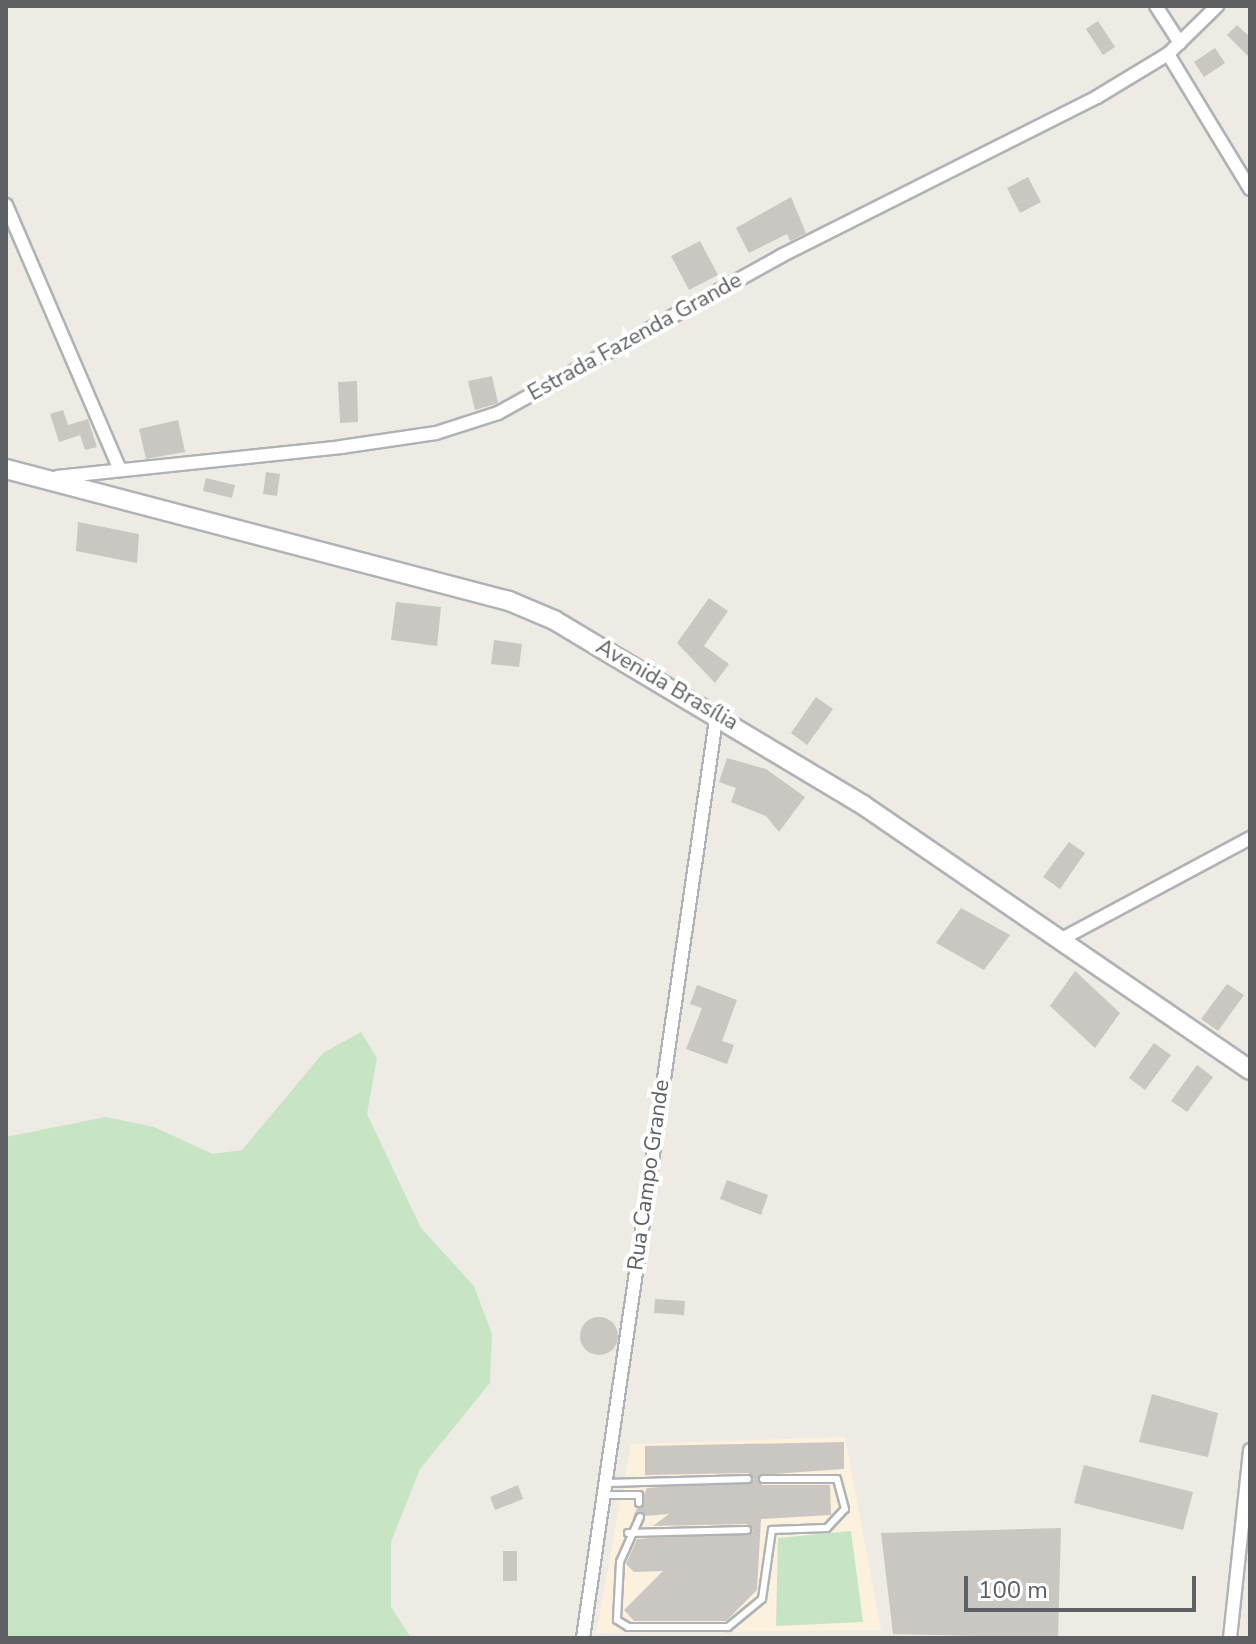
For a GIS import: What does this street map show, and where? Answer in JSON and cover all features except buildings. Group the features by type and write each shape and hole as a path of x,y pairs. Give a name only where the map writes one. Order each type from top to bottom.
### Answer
{"main road":[{"name":"Avenida Brasília","path":"6,469 57,477 509,601 717,713 1250,1070"}],"street":[{"path":"1156,6 1180,43"},
{"name":"Estrada Fazenda Grande","path":"57,477 420,435 498,413 1168,54 1217,6"},
{"path":"1168,54 1250,189"},
{"path":"6,205 120,470"},
{"name":"Rua Campo Grande","path":"583,1638 717,713"},
{"path":"1060,940 1250,838"},
{"path":"1230,1638 1250,1450"}],"lane":[{"path":"761,1530 835,1525 845,1509 842,1484 834,1478 763,1479"},
{"path":"606,1489 748,1479"},
{"path":"606,1489 639,1495 639,1503"},
{"path":"640,1517 628,1533 614,1608 621,1625 728,1627 762,1599 772,1530"},
{"path":"628,1533 747,1530"}],"shaded area":[{"path":"845,1437 881,1630 596,1633 631,1444"}],"green space":[{"path":"361,1032 377,1058 367,1114 421,1228 474,1286 492,1334 490,1383 420,1469 391,1542 391,1607 411,1638 6,1638 6,1137 106,1117 154,1127 213,1154 242,1150 323,1053"},
{"path":"851,1531 863,1622 776,1626 778,1538"}]}
